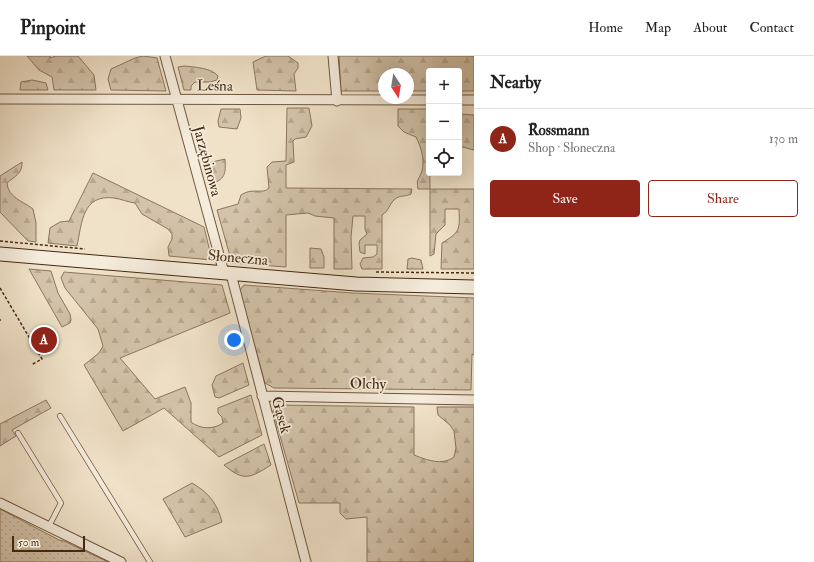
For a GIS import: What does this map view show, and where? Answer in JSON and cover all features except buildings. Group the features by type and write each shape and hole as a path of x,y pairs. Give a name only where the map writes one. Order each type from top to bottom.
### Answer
{"main road":[{"name":"Słoneczna","path":"0,254 227,274 396,286 474,286"}],"street":[{"name":"Jarzębinowa","path":"165,56 176,100 227,274"},
{"path":"333,56 337,101"},
{"name":"Leśna","path":"0,99 426,100"},
{"path":"462,100 474,100"},
{"name":"Gąsek","path":"227,274 262,396 306,562"},
{"name":"Olchy","path":"262,396 474,400"},
{"path":"0,503 121,562"}],"lane":[{"path":"60,416 150,562"},
{"path":"18,433 61,503 49,526"}],"path":[{"path":"0,288 42,359 31,365"}],"green space":[{"path":"27,56 50,56 50,58 56,56 78,56 94,75 96,90 54,90 52,77 39,70"},
{"path":"143,56 157,58 166,91 111,90 108,79 111,69"},
{"path":"266,56 288,56 298,63 298,68 294,74 296,91 257,90 253,62"},
{"path":"339,56 474,56 474,91 462,91 462,68 426,68 426,91 414,91 414,68 378,68 378,91 341,91"},
{"path":"184,66 212,71 218,76 217,80 210,82 195,82 191,86 191,90 184,90 178,67"},
{"path":"32,80 46,83 48,90 20,90 21,82"},
{"path":"287,108 309,108 312,126 306,137 295,139 293,141 294,162 286,165 286,188 412,189 411,194 395,199 386,212 382,215 382,269 362,269 360,264 363,258 373,257 377,254 377,245 365,245 365,254 360,252 360,240 367,234 365,229 365,216 353,216 351,237 352,269 334,269 334,218 315,216 308,213 286,215 286,267 232,263 217,210 238,204 241,195 245,193 264,191 269,188 267,167 272,162 286,161"},
{"path":"221,109 240,109 241,118 237,129 219,127 218,121"},
{"path":"398,109 426,109 426,176 430,176 430,189 418,189 417,185 422,171 423,162 422,153 416,137 404,132 398,126"},
{"path":"462,114 474,115 474,150 462,147"},
{"path":"225,159 224,176 219,181 210,184 204,164"},
{"path":"22,162 20,172 7,183 13,196 33,209 36,223 36,242 28,241 0,212 0,176"},
{"path":"93,173 204,227 212,260 169,256 168,247 172,239 172,234 168,229 142,214 135,203 114,198 103,198 90,205 82,220 77,246 48,243 50,228 60,222 69,221"},
{"path":"430,189 474,189 474,269 441,269 442,243 458,230 459,209 445,209 445,225 436,234 434,254 430,256"},
{"path":"310,248 321,249 324,257 324,268 310,268"},
{"path":"412,258 421,260 423,269 407,269 408,259"},
{"path":"29,269 51,271 58,293 70,314 70,323 62,327"},
{"path":"64,272 222,285 230,313 120,358 155,399 185,387 191,403 191,422 198,426 211,428 223,423 222,417 218,413 218,408 251,395 262,435 219,457 164,408 123,431 84,365 99,353 103,346 98,329 65,288 61,278"},
{"path":"244,285 353,293 474,298 474,355 472,354 471,390 274,388 265,383 239,291"},
{"path":"243,363 249,385 219,398 215,397 212,385 216,376"},
{"path":"46,400 51,408 12,430 16,436 0,446 0,424"},
{"path":"277,405 414,407 414,455 439,462 449,460 454,457 456,448 454,431 450,425 438,415 437,407 474,407 474,562 367,562 367,517 346,519 340,513 340,503 299,503 273,411"},
{"path":"264,444 271,465 258,473 242,476 224,465"},
{"path":"192,483 212,499 218,509 222,522 185,537 163,499"},
{"path":"0,509 59,540 108,562 0,562"}],"place":[{"name":"Rossmann","path":"44,340"}]}
